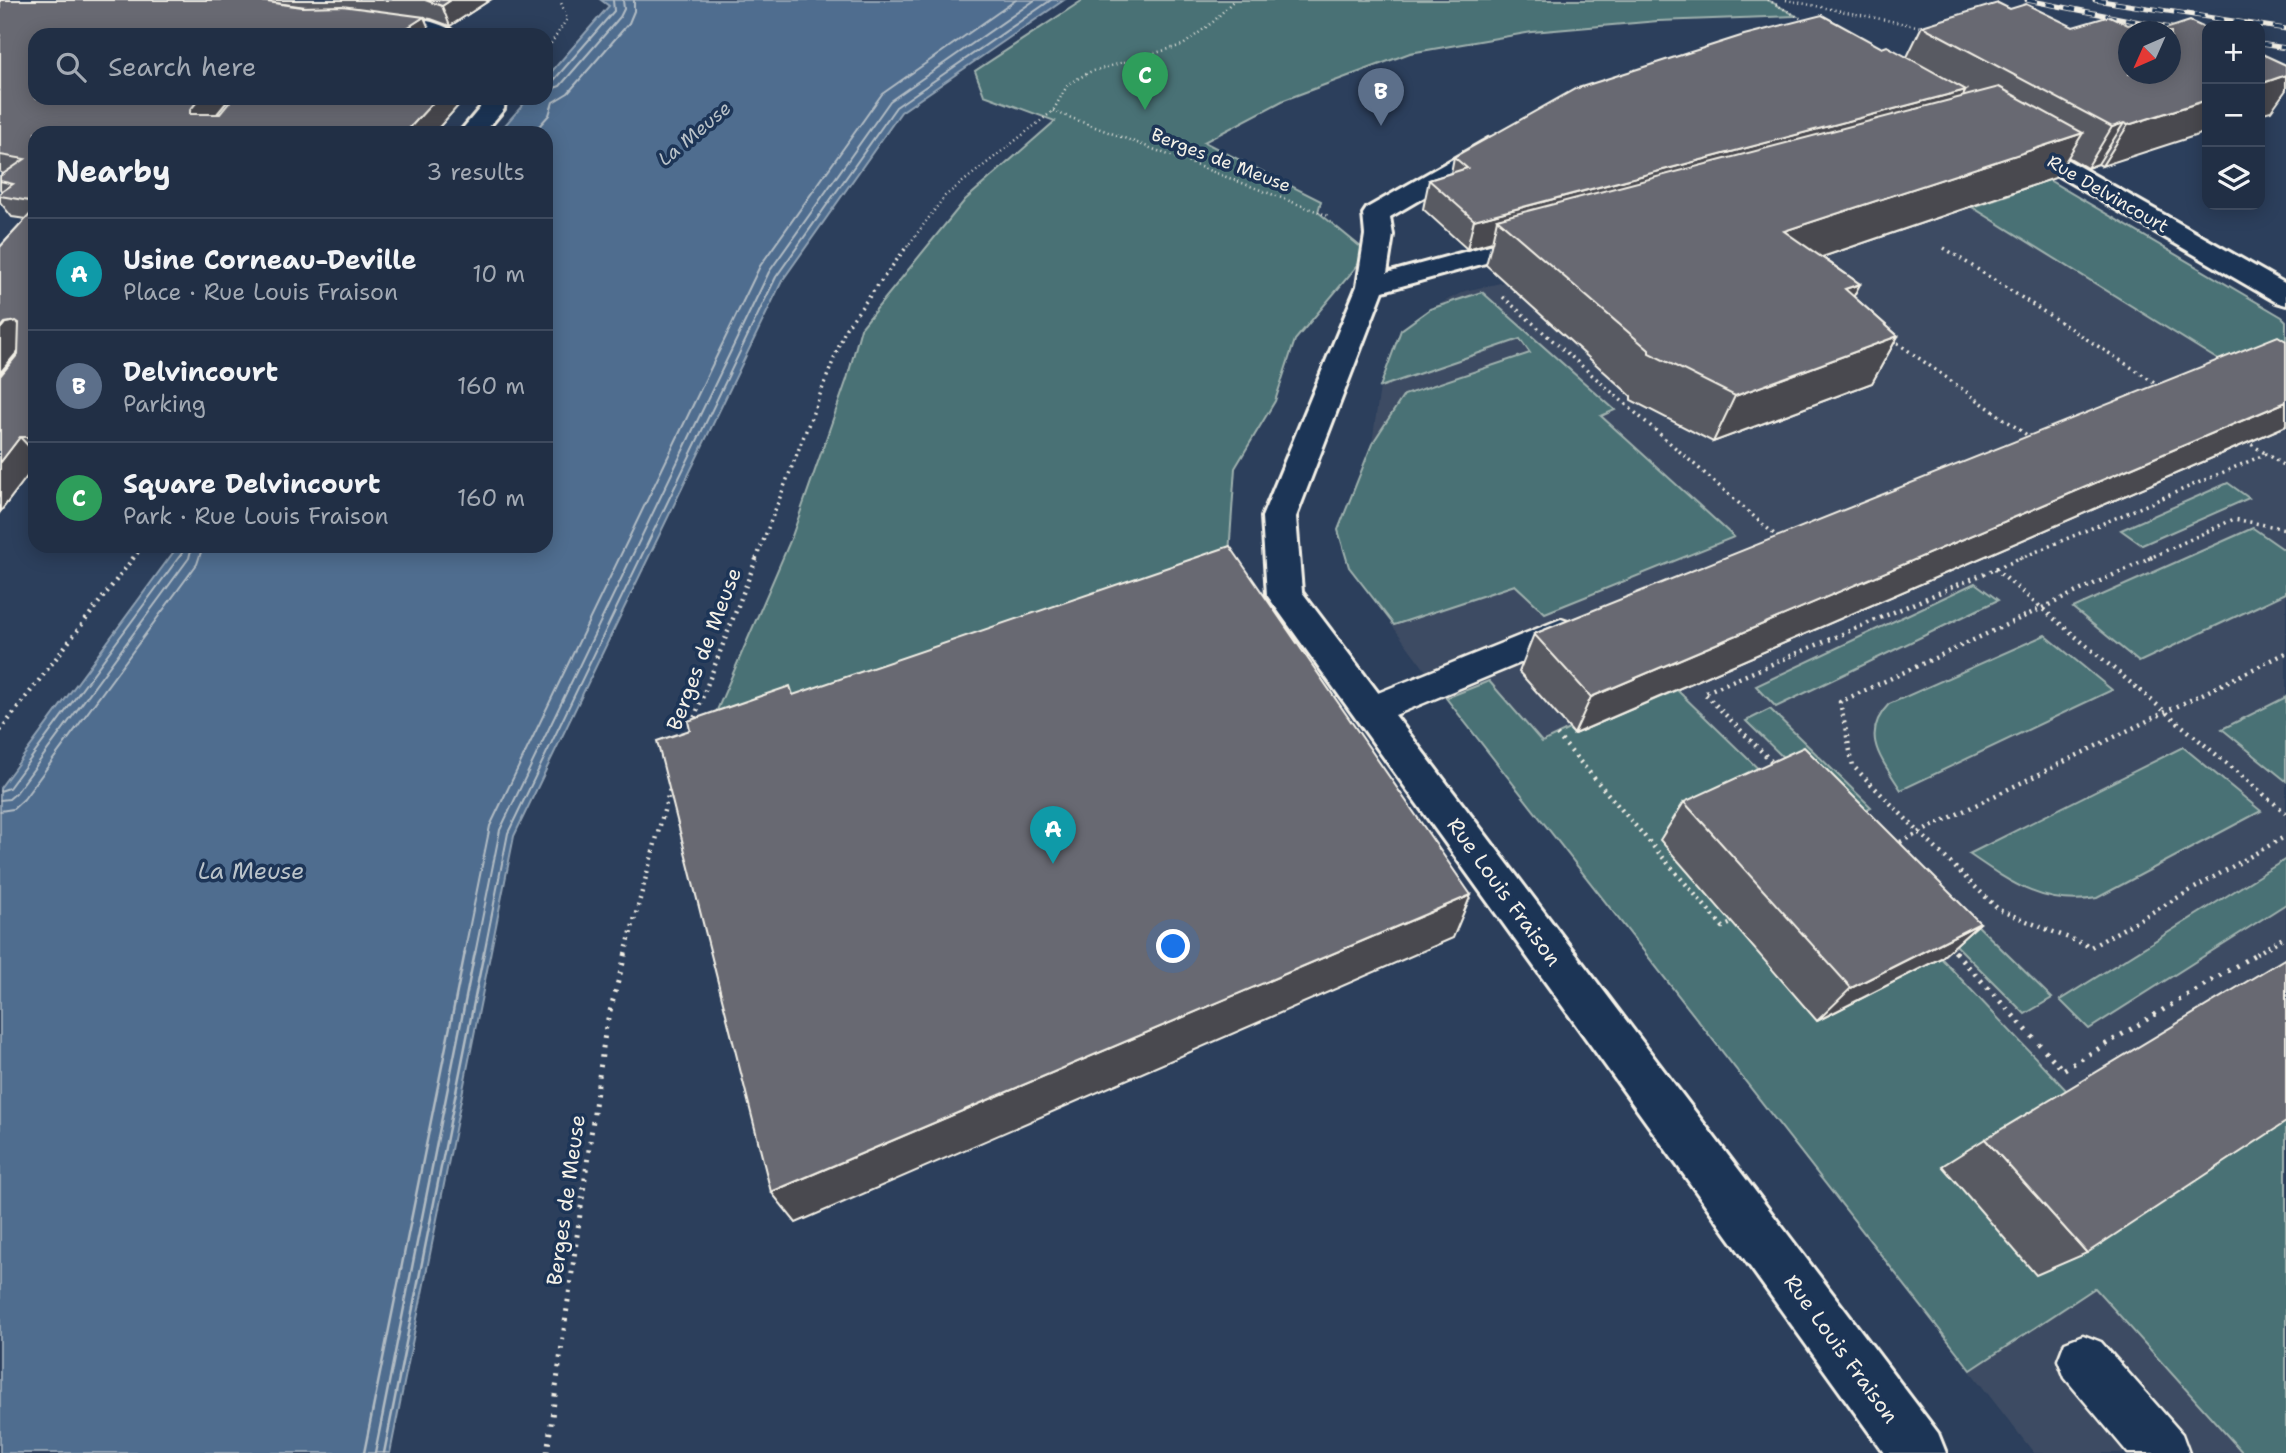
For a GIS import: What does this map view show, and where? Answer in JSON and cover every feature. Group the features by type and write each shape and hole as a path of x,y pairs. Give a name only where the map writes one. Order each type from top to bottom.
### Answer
{"street":[{"path":"352,17 424,28"},
{"path":"477,126 492,105"},
{"name":"Rue Delvincourt","path":"1992,127 2286,296"},
{"name":"Rue Louis Fraison","path":"1521,131 1376,215 1379,235 1371,286 1279,517 1285,595 1918,1453"},
{"path":"1371,286 1569,232"}],"lane":[{"path":"1370,711 1561,632"},
{"path":"2083,1360 2163,1453"}],"path":[{"path":"553,40 567,19 560,0"},
{"name":"Berges de Meuse","path":"691,726 846,328 945,196 1052,111 1068,84 1090,72 1183,45 1213,22 1234,0"},
{"path":"1768,0 1808,23"},
{"path":"1786,0 1928,29"},
{"name":"Berges de Meuse","path":"1052,111 1379,235"},
{"path":"1944,248 2170,392"},
{"path":"1503,297 1782,541 1770,546"},
{"path":"1884,333 2031,438"},
{"path":"2146,391 2159,385"},
{"path":"2018,443 2043,433"},
{"path":"2244,440 2286,467"},
{"path":"1781,771 1704,693 2266,454"},
{"path":"2286,529 2234,519 1840,702 1853,766 1920,832 1999,909 2091,947 2286,836"},
{"path":"0,732 138,553"},
{"path":"1995,569 2286,813"},
{"path":"1889,847 2286,653"},
{"path":"1557,735 1723,927 1747,915"},
{"name":"Berges de Meuse","path":"547,1453 606,1026 673,778"},
{"path":"1942,938 2063,1070 2286,936"}],"shaded area":[{"path":"1953,137 2269,308 2286,321 2286,1453 2034,1453 1446,698 1349,567 1338,530 1372,444 1380,387 1401,330 1430,309 1465,291 1505,282"}],"green space":[{"path":"1083,0 1768,0 1796,16 1658,21 1532,32 1410,53 1284,100 1204,142 1321,201 1318,212 1368,253 1295,340 1275,401 1235,468 1226,597 683,789 791,539 847,379 861,328 965,200 1055,121 984,95 975,71"},
{"path":"2013,159 2282,317 2286,321 2286,402 1972,207 2013,193"},
{"path":"1482,292 1615,410 1601,416 1734,537 1545,613 1515,585 1394,625 1349,567 1338,530 1372,444 1404,395 1530,353 1520,339 1380,387 1401,330 1430,309"},
{"path":"2228,483 2249,498 2142,545 2121,530"},
{"path":"2253,528 2286,551 2286,593 2139,662 2073,608"},
{"path":"1975,583 1998,600 1776,707 1756,686"},
{"path":"2045,635 2112,690 1901,790 1881,758 1875,737 1880,715 1889,704"},
{"path":"1489,681 1542,742 1569,729 1574,734 1677,690 1776,786 1817,1020 1941,958 2067,1091 2286,1112 2286,1453 2243,1453 2095,1288 1971,1370 1446,698"},
{"path":"2286,697 2286,781 2222,729"},
{"path":"1770,709 1871,807 1847,820 1746,721"},
{"path":"2183,747 2261,811 2097,898 2078,900 2044,896 2014,883 1969,854"},
{"path":"2286,859 2286,904 2089,1029 2060,1000"},
{"path":"1929,878 2052,998 2025,1014 1903,892"}],"water":[{"name":"La Meuse","path":"601,0 1064,0 901,112 782,281 514,836 390,1453 0,1453 0,788 173,553 553,553 553,126 504,126 523,105 553,105 553,70 609,6"}],"building":[{"path":"0,0 253,0 302,7 342,6 424,17 407,28 28,28 28,105 194,105 190,114 220,114 227,105 431,105 411,126 28,126 28,201 0,196 0,193 13,184 0,181 0,176 25,159 0,155"},
{"path":"425,0 451,0 442,6"},
{"path":"1998,3 2010,9 2026,4 2073,27 2110,16 2120,21 2118,84 2181,84 2181,24 2190,21 2202,27 2202,102 2128,125 2124,123 2112,127 1922,26"},
{"path":"1822,15 1882,48 1887,46 1966,90 1474,220 1429,180 1467,168 1454,157 1575,89 1744,35"},
{"path":"2265,55 2286,65 2286,75 2265,82"},
{"path":"1999,87 2083,133 1784,231 1860,284 1845,289 1898,336 1735,396 1649,353 1649,350 1497,219"},
{"path":"28,217 28,437 20,437 0,463 0,376 18,354 19,323 5,323 0,329 0,247"},
{"path":"2278,336 2286,341 2286,402 1591,697 1534,634"},
{"path":"1230,546 1471,895 771,1192 657,741 690,730 688,721 790,686 793,695"},
{"path":"1804,747 1980,923 1851,988 1684,802"},
{"path":"2286,958 2286,1122 2087,1253 1985,1139"}],"railway":[{"path":"2027,0 2202,34"},
{"path":"2095,0 2286,29"},
{"path":"2265,45 2286,48"}],"place":[{"name":"Square Delvincourt","path":"1145,110"},
{"name":"Delvincourt","path":"1381,126"},
{"name":"Usine Corneau-Deville","path":"1053,864"}]}
